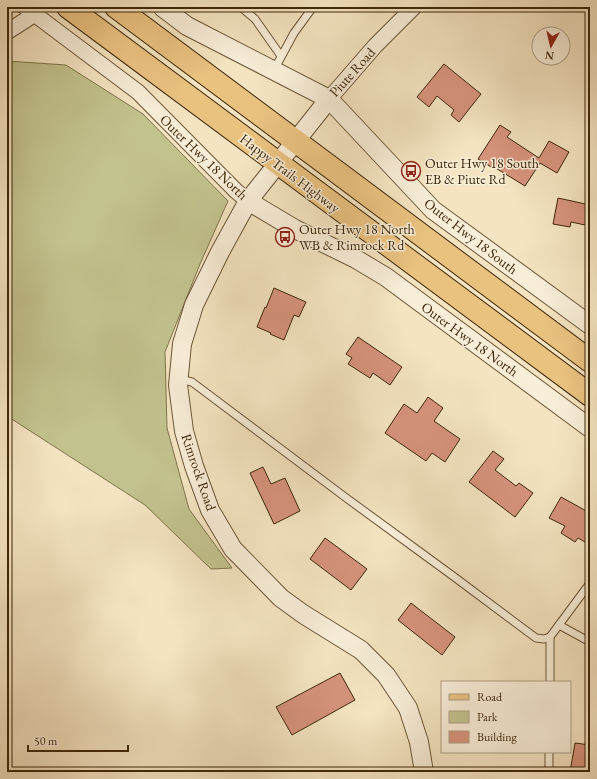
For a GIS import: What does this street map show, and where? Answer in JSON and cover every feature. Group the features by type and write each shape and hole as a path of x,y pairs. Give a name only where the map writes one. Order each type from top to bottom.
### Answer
{"main road":[{"name":"Happy Trails Highway","path":"68,7 590,395"},
{"name":"Happy Trails Highway","path":"116,7 590,361"}],"street":[{"name":"Outer Hwy 18 South","path":"162,7 187,26 277,63 329,98 433,210 590,326"},
{"name":"Piute Road","path":"295,141 329,98 375,46 414,7"},
{"path":"7,32 30,11"},
{"name":"Outer Hwy 18 North","path":"30,11 138,92 236,191 248,201 295,230 356,259 386,277 590,428"},
{"name":"Rimrock Road","path":"295,141 248,201 220,252 194,305 182,344 178,385 184,431 194,466 210,510 233,548 281,598 303,614 361,650 386,675 408,708 419,742 424,772"}],"lane":[{"path":"241,7 255,18 277,63"},
{"path":"277,63 294,33 313,7"},
{"path":"179,379 192,382 532,636 541,639 550,638"},
{"path":"550,681 550,638 590,583"},
{"path":"559,625 590,642"},
{"path":"548,772 549,753"}],"green space":[{"path":"7,61 66,65 143,114 228,201 200,264 165,352 167,428 189,509 232,568 211,569 145,505 7,416"}],"building":[{"path":"444,64 481,94 459,122 451,115 454,110 437,96 429,107 417,97"},
{"path":"500,125 511,132 507,137 539,158 549,141 569,152 557,173 540,163 525,186 478,159"},
{"path":"558,198 590,205 590,226 571,222 570,227 553,224"},
{"path":"274,288 306,302 299,317 294,315 284,340 257,327"},
{"path":"358,337 402,367 390,385 373,373 370,378 348,364 352,358 346,354"},
{"path":"428,397 443,408 434,421 460,439 445,462 432,453 426,461 385,433 404,404 417,413"},
{"path":"493,451 504,459 495,470 516,486 519,483 533,493 515,517 469,482"},
{"path":"263,467 271,484 285,478 300,511 274,524 250,473"},
{"path":"561,497 590,513 590,545 578,538 575,542 561,533 565,526 549,518"},
{"path":"325,538 367,569 351,590 310,559"},
{"path":"411,603 455,637 442,655 398,620"},
{"path":"340,673 355,700 292,735 276,707"},
{"path":"575,743 590,745 590,772 570,772"}],"place":[{"name":"Outer Hwy 18 South EB & Piute Rd","path":"411,171"},
{"name":"Outer Hwy 18 North WB & Rimrock Rd","path":"285,237"}]}
